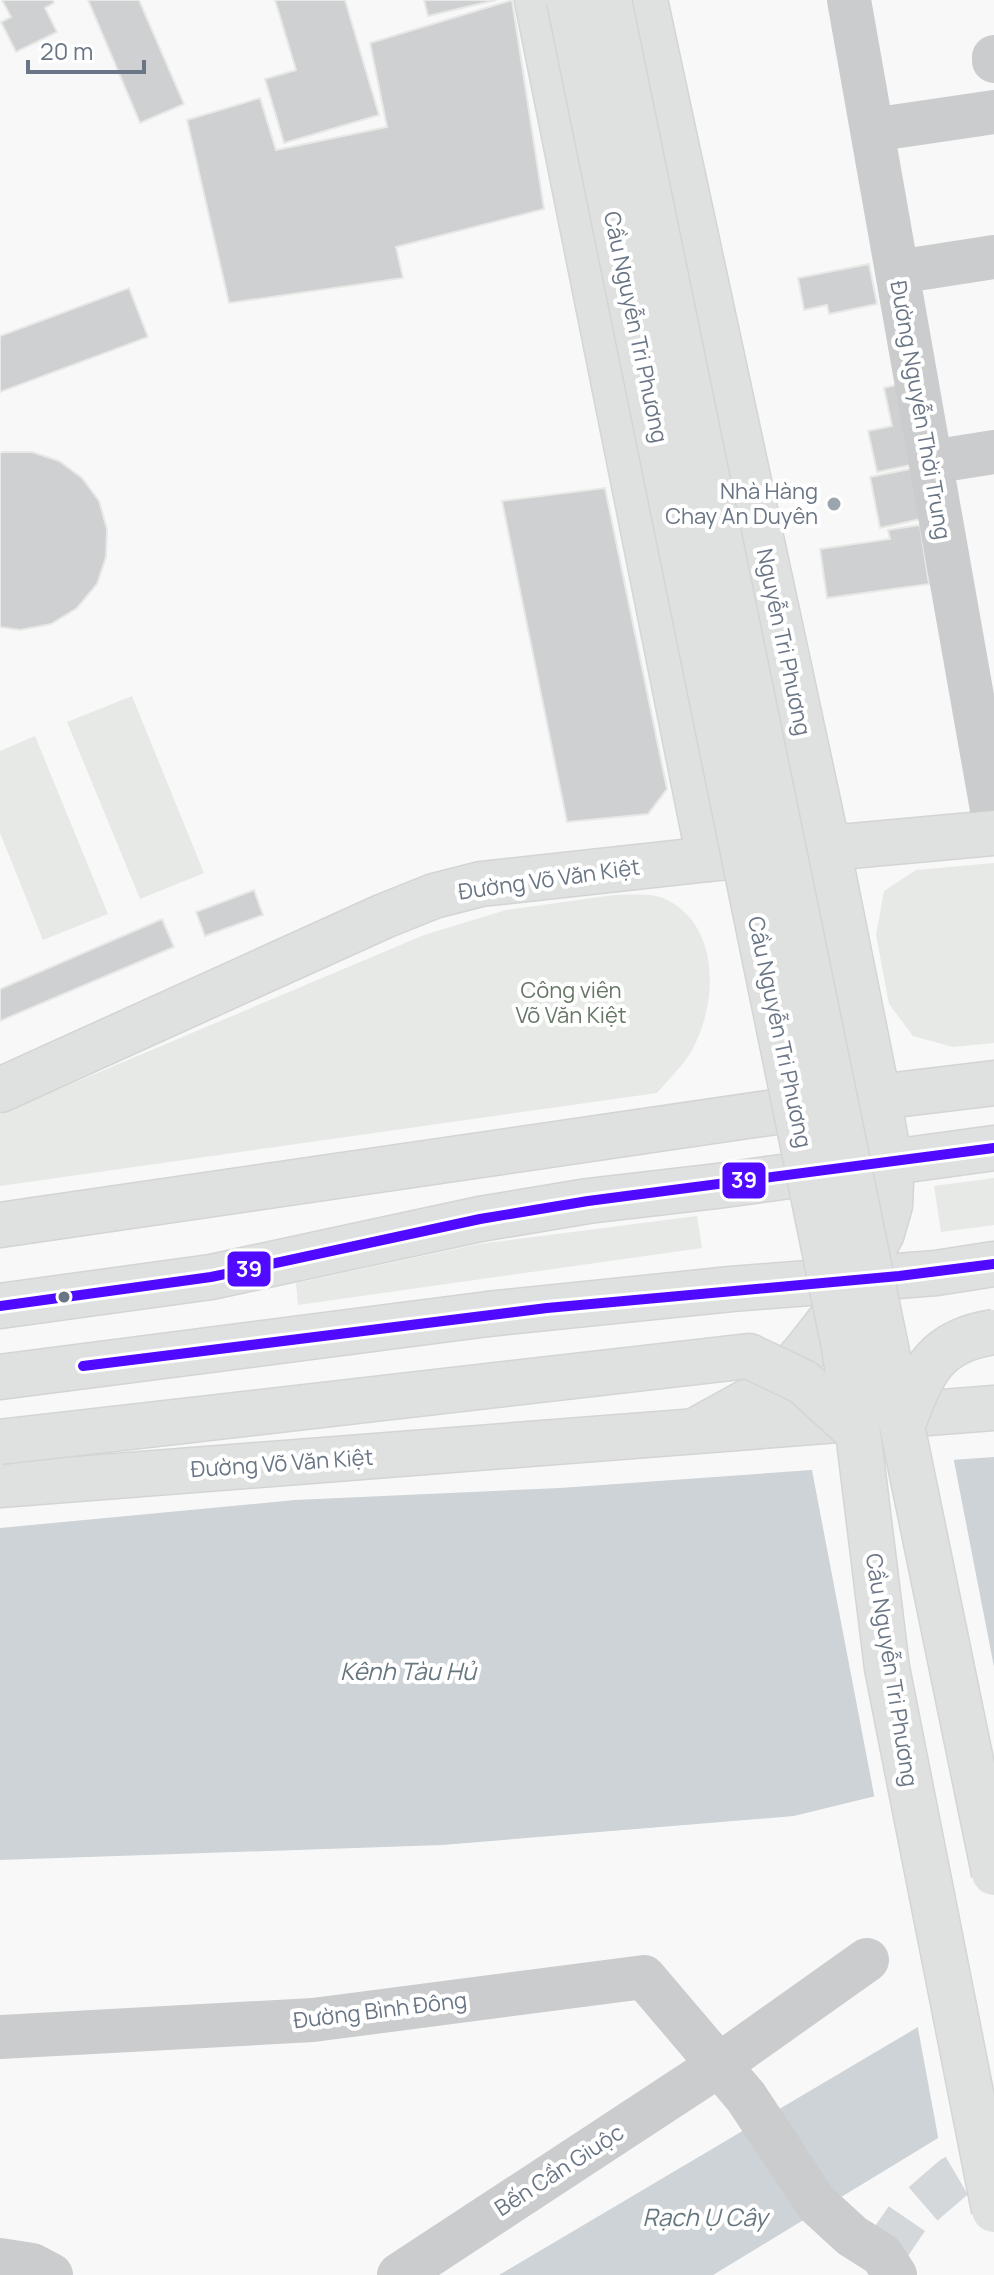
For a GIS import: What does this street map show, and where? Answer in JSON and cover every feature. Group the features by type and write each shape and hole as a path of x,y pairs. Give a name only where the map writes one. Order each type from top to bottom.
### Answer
{"main road":[{"path":"537,0 709,859"},
{"name":"Cầu Nguyễn Tri Phương","path":"569,0 843,1342 858,1432 887,1668 994,2210"},
{"name":"Cầu Nguyễn Tri Phương","path":"609,0 994,1873"},
{"name":"Nguyễn Tri Phương","path":"645,0 806,742 890,1163 890,1205 882,1233 834,1315 776,1386 694,1431"},
{"path":"690,759 806,742"},
{"name":"Đường Võ Văn Kiệt","path":"0,1090 434,896 481,884 994,833"},
{"path":"0,1225 878,1097 994,1083"},
{"path":"0,1306 211,1277 480,1219 588,1201 994,1148"},
{"path":"0,1377 488,1314 731,1289 936,1273 994,1264"},
{"path":"903,1424 918,1384 933,1362 952,1343 994,1332"},
{"path":"0,1442 749,1356 803,1382 858,1432"},
{"name":"Đường Võ Văn Kiệt","path":"0,1485 994,1408"}],"street":[{"name":"Đường Nguyễn Thời Trung","path":"849,0 994,821"},
{"path":"872,130 994,112"},
{"path":"897,272 994,257"},
{"path":"931,462 994,452"},
{"name":"Bến Cần Giuộc","path":"399,2275 732,2081 867,1960"},
{"name":"Đường Bình Đông","path":"0,2037 313,2020 644,1977 732,2081"},
{"path":"732,2081 816,2203 852,2236 877,2268"},
{"path":"0,2260 32,2265 51,2275"}],"green space":[{"path":"132,696 204,873 140,899 67,722"},
{"path":"35,736 108,914 43,940 0,833 0,751"},
{"path":"994,863 994,1043 953,1047 913,1036 889,1004 876,935 884,891 916,870"},
{"name":"Công viên Võ Văn Kiệt","path":"614,895 663,898 683,910 696,927 705,947 709,969 706,1015 689,1055 657,1093 0,1186 0,1114 424,935 506,910"},
{"path":"994,1178 994,1225 941,1232 934,1186"},
{"path":"697,1216 702,1248 298,1305 296,1283 479,1244"}],"water":[{"name":"Kênh Tàu Hủ","path":"994,1457 994,1767 794,1816 442,1845 0,1860 0,1528 295,1500 560,1488"},
{"name":"Rạch Ụ Cây","path":"994,1982 994,2104 713,2275 499,2275"}],"pier":[{"path":"953,1456 994,1667 994,1771 875,1800 811,1465"},
{"path":"994,1978 994,2109 939,2142 917,2023"}],"building":[{"path":"2,0 53,0 54,3 45,8 57,32 16,52 1,22 11,17"},
{"path":"88,0 139,0 184,104 140,123"},
{"path":"275,0 345,0 379,115 284,143 265,79 296,70"},
{"path":"424,0 496,0 428,16"},
{"path":"512,0 544,209 396,247 403,278 229,303 187,120 260,98 276,150 387,127 370,43"},
{"path":"869,264 877,304 829,314 827,305 804,310 798,278"},
{"path":"129,288 148,337 0,392 0,336"},
{"path":"899,384 916,464 877,472 868,431 892,426 884,388"},
{"path":"32,452 59,461 82,478 99,501 107,529 106,557 97,584 77,608 51,624 20,630 0,627 0,453"},
{"path":"915,468 925,518 880,528 870,477"},
{"path":"605,488 667,789 648,814 567,822 502,501"},
{"path":"920,525 929,584 827,598 820,549 890,539 888,530"},
{"path":"254,890 263,915 205,936 196,912"},
{"path":"162,919 174,947 0,1021 0,989"}],"tunnel":[{"path":"882,2255 908,2217 953,2178 994,2154"}],"transit line":[{"name":"39","path":"0,1306 211,1277 480,1219 588,1201 994,1148"},
{"name":"39","path":"83,1366 547,1308 899,1276 994,1264"}],"place":[{"name":"Nhà Hàng Chay An Duyên","path":"834,504"}]}
